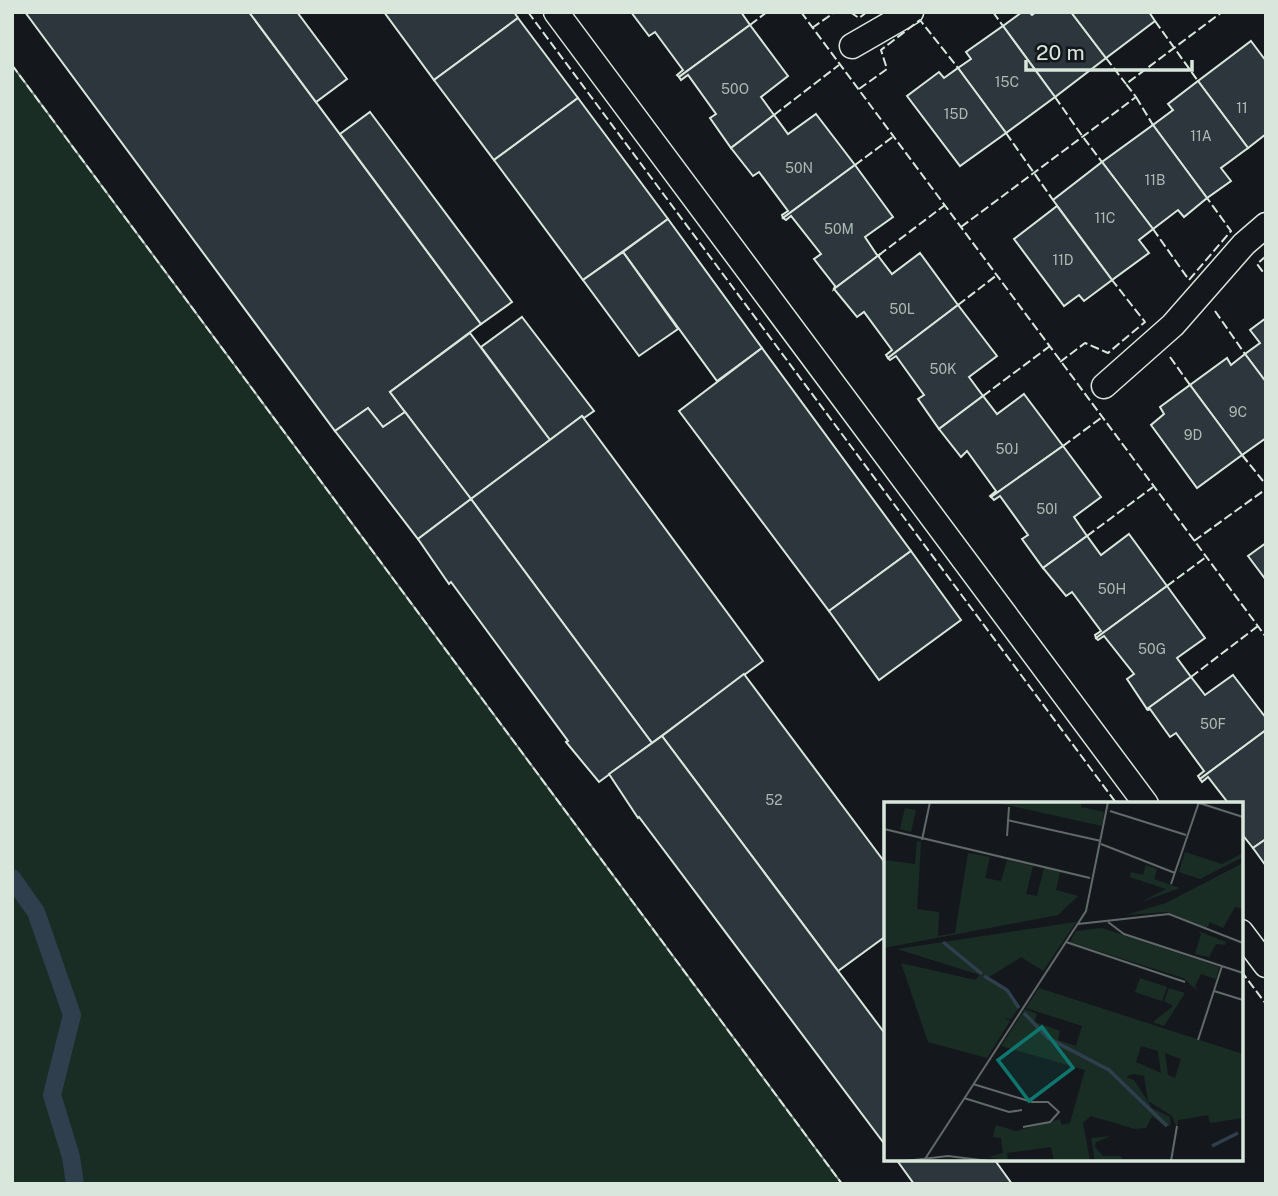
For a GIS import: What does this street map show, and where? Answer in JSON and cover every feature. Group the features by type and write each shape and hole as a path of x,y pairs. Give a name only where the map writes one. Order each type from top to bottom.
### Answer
{"lane":[{"path":"556,12 1145,802"},
{"path":"852,46 911,12"},
{"path":"1104,386 1173,324 1244,244 1266,225"},
{"path":"1243,935 1266,965"}],"green space":[{"path":"12,65 805,1134 842,1184 12,1184"}],"building":[{"path":"25,12 249,12 481,324 390,392 405,412 383,427 368,408 335,431"},
{"path":"249,12 297,12 347,79 316,102"},
{"path":"384,12 514,12 518,18 434,80"},
{"path":"631,12 741,12 750,25 679,77 677,75 683,70 655,32 649,36"},
{"path":"1022,12 1032,15 1036,12 1071,12 1106,58 1055,97 1003,26"},
{"path":"1071,12 1149,12 1155,21 1106,58"},
{"path":"518,18 578,98 494,160 434,80"},
{"path":"750,25 788,76 761,97 774,115 731,148 710,118 716,114 688,75 681,80 679,77"},
{"path":"1003,26 1055,97 1006,133 958,68 971,59 966,52"},
{"path":"1251,41 1266,61 1266,134 1248,148 1198,81"},
{"path":"958,68 1006,133 960,166 907,96 939,72 944,78"},
{"path":"1198,81 1248,148 1221,168 1231,181 1207,198 1153,125 1173,110 1168,104"},
{"path":"578,98 668,219 583,280 494,160"},
{"path":"370,112 512,302 481,324 340,134"},
{"path":"816,114 855,165 783,218 782,215 788,211 759,172 753,176 731,148 774,115 788,134"},
{"path":"1153,125 1207,198 1184,217 1178,210 1153,229 1102,162"},
{"path":"1102,162 1153,229 1139,240 1149,253 1112,280 1053,200"},
{"path":"855,165 893,217 865,237 879,255 834,289 835,286 814,259 821,254 791,216 786,220 783,218"},
{"path":"1057,206 1112,280 1084,301 1079,295 1064,306 1014,239"},
{"path":"668,219 762,348 717,381 623,252"},
{"path":"623,252 678,329 639,356 583,280"},
{"path":"920,253 958,305 888,358 886,355 892,350 864,312 857,317 834,289 879,255 892,274"},
{"path":"958,305 997,356 969,377 983,396 939,429 918,399 924,395 896,356 890,360 888,358"},
{"path":"522,317 594,411 584,418 582,416 550,440 481,347"},
{"path":"1266,318 1266,382 1245,354 1260,343 1250,330"},
{"path":"470,333 550,440 471,499 390,392"},
{"path":"762,348 911,551 829,611 679,411"},
{"path":"1245,354 1266,382 1266,438 1242,455 1190,385 1227,358 1231,365"},
{"path":"1190,385 1242,455 1197,488 1151,425 1164,414 1160,407"},
{"path":"1024,394 1063,446 991,497 996,491 967,451 961,457 939,429 983,396 997,414"},
{"path":"368,408 383,427 405,412 471,499 418,539 335,431"},
{"path":"582,416 763,661 652,743 471,499"},
{"path":"1063,446 1101,497 1074,517 1087,536 1043,568 1022,539 1028,535 1000,496 994,500 991,497"},
{"path":"471,499 652,743 599,782 566,742 568,741 418,539"},
{"path":"1129,534 1167,586 1096,638 1095,635 1101,631 1072,592 1066,596 1043,568 1087,536 1101,555"},
{"path":"1266,543 1266,580 1248,556"},
{"path":"911,551 961,620 879,680 829,611"},
{"path":"1167,586 1205,638 1177,658 1191,677 1147,709 1127,679 1134,674 1104,636 1098,640 1096,638"},
{"path":"744,674 884,861 884,937 838,971 662,736"},
{"path":"1233,675 1266,718 1266,730 1200,779 1198,776 1204,771 1176,733 1170,737 1150,709 1147,709 1191,677 1205,695"},
{"path":"1266,730 1266,839 1253,848 1243,836 1243,802 1227,802 1208,777 1202,782 1200,779"},
{"path":"662,736 884,1032 884,1143 638,818 609,774"},
{"path":"1266,839 1266,866 1253,848"},
{"path":"897,1161 995,1161 1012,1184 914,1184"}],"waterway":[{"path":"12,878 36,912 72,1015 52,1095 71,1157 75,1184"}],"fence":[{"path":"528,12 1116,802"},
{"path":"750,25 767,12"},
{"path":"801,12 1266,637"},
{"path":"812,28 835,12"},
{"path":"850,12 859,18 867,12"},
{"path":"993,12 1003,26"},
{"path":"961,227 1136,97 1126,84 1222,12"},
{"path":"859,89 887,69 881,50 920,20 958,68"},
{"path":"1155,21 1198,81"},
{"path":"1106,58 1126,84"},
{"path":"12,65 842,1184"},
{"path":"774,115 839,65"},
{"path":"1055,97 1102,162"},
{"path":"1136,97 1153,125"},
{"path":"1006,133 1053,200"},
{"path":"855,165 894,136"},
{"path":"1153,229 1189,280 1231,231 1207,198"},
{"path":"879,255 945,205"},
{"path":"1266,256 1257,264 1266,276"},
{"path":"958,305 997,275"},
{"path":"1060,362 1085,343 1108,353 1145,322 1112,280"},
{"path":"1215,311 1245,354"},
{"path":"983,396 1050,346"},
{"path":"1170,357 1190,385"},
{"path":"1063,446 1101,418"},
{"path":"1242,455 1263,481"},
{"path":"1087,536 1153,487"},
{"path":"1194,541 1266,489"},
{"path":"1167,586 1206,557"},
{"path":"1191,677 1258,626"},
{"path":"1243,974 1266,1004"}]}
